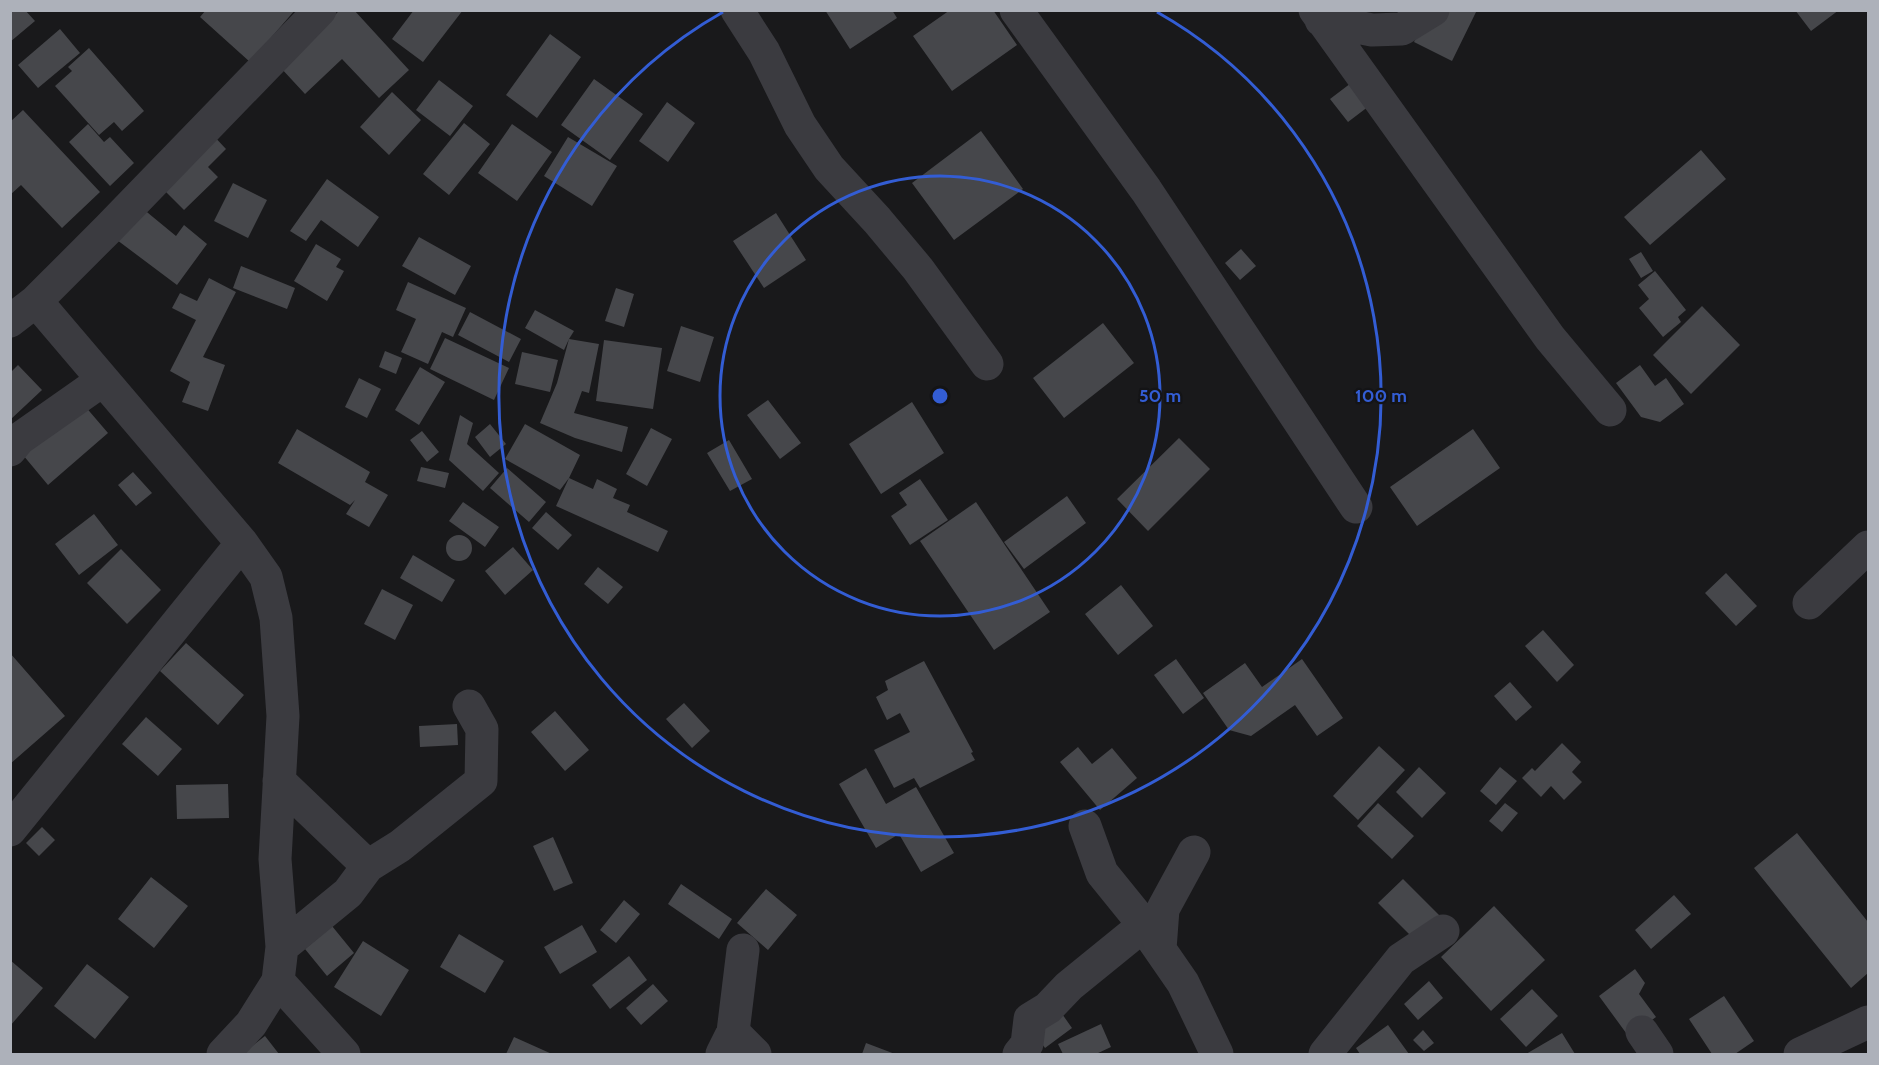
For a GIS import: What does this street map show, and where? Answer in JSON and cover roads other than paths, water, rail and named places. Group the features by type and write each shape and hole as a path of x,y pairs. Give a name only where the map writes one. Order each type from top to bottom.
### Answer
{"street":[{"path":"10,321 36,301 320,10"},
{"path":"737,10 765,52 800,125 830,168 911,261 987,364"},
{"path":"1016,10 1146,190 1356,507"},
{"path":"1318,15 1372,30 1402,29 1433,10"},
{"path":"1318,15 1550,338 1610,410"},
{"path":"36,301 242,543 266,577 276,618 283,716 275,859 282,947 278,981 251,1024 223,1054"},
{"path":"10,450 19,439 103,380"},
{"path":"10,830 242,543"},
{"path":"1809,603 1869,547"},
{"path":"282,947 348,892 368,866 426,826 481,781 482,729 469,706"},
{"path":"279,781 368,866"},
{"path":"1085,826 1102,873 1152,938 1183,984 1217,1054"},
{"path":"1152,938 1163,909 1194,852"},
{"path":"1325,1054 1401,959 1443,932"},
{"path":"1018,1054 1027,1044 1030,1019 1048,1008 1069,986 1133,934 1152,938"},
{"path":"737,1047 743,950"},
{"path":"278,981 320,1024 344,1054"},
{"path":"1800,1054 1869,1022"}]}
